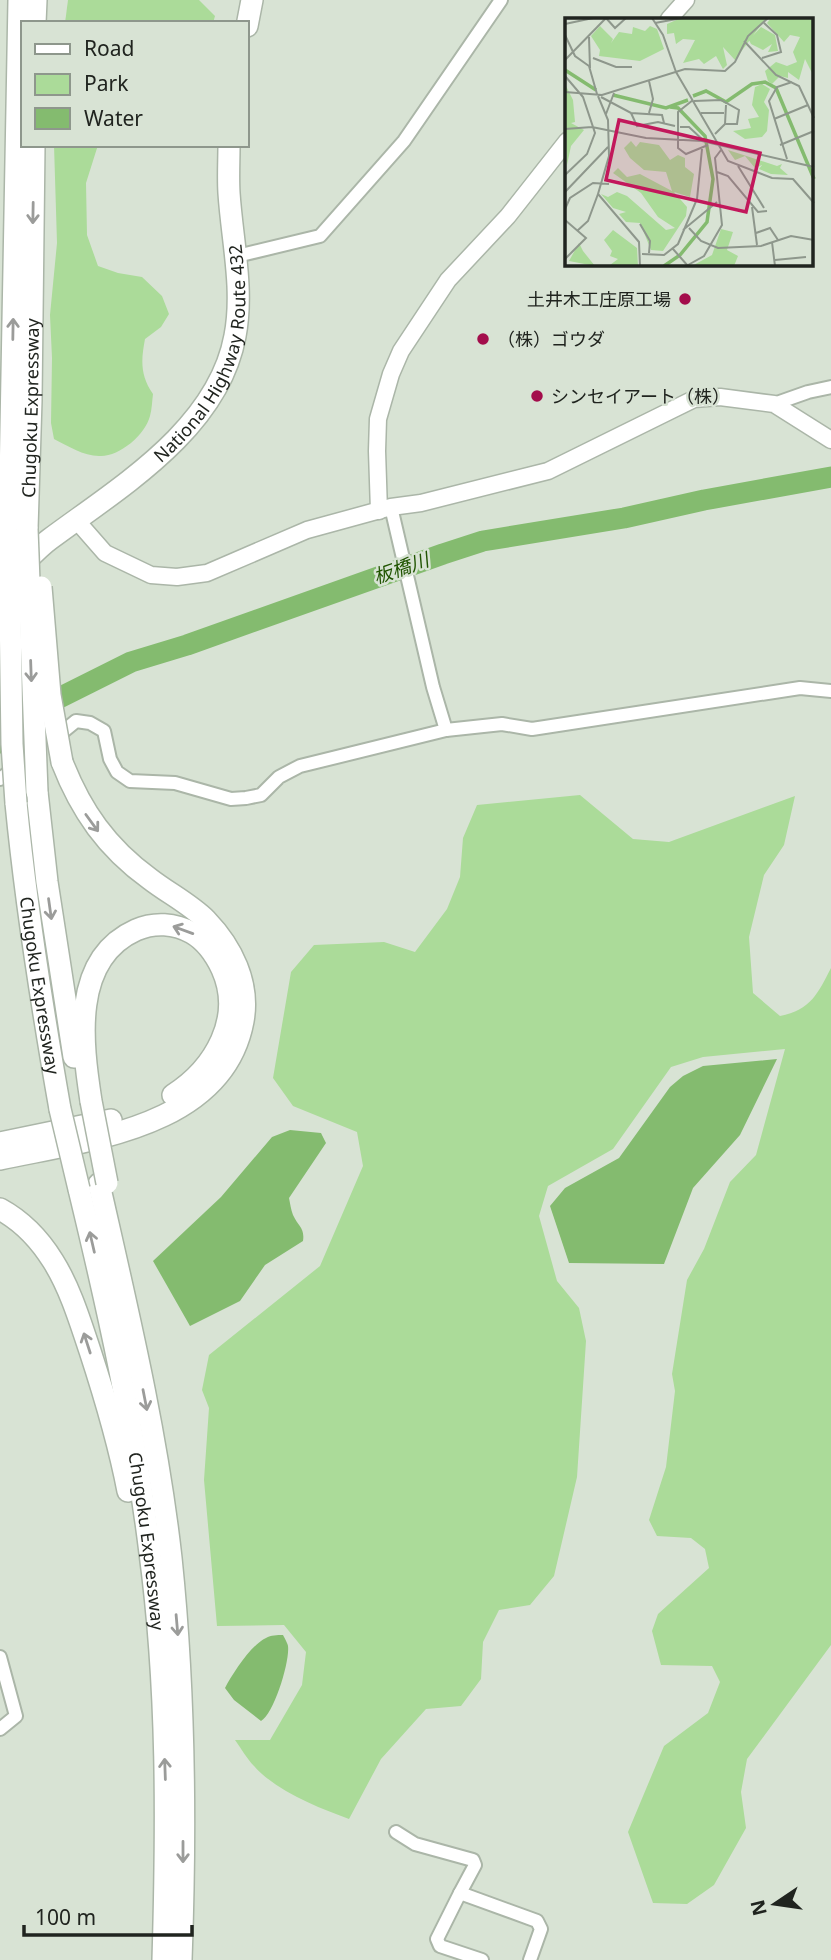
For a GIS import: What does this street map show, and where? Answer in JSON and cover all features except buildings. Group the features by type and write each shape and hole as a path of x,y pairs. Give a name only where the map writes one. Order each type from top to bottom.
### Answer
{"highway":[{"name":"Chugoku Expressway","path":"19,0 21,399 12,732 16,803 23,884 60,1109 95,1186 132,1333 157,1465 170,1557 178,1647 184,1802 181,1960"},
{"path":"36,0 36,21"},
{"path":"248,21 252,0"},
{"name":"Chugoku Expressway","path":"21,399 34,147"},
{"name":"National Highway Route 432","path":"0,587 48,540 149,465 182,432 207,401 226,369 236,335 236,256 229,193 229,147"},
{"name":"National Highway Route 432","path":"0,600 77,521"},
{"name":"Chugoku Expressway","path":"18,532 37,792 61,981 87,1102 104,1296 137,1462 151,1554 160,1647 166,1801 163,1960"},
{"path":"0,625 18,532"},
{"path":"0,1159 130,1130 190,1101 208,1087 234,1052 245,1011 239,971 231,952 219,935 204,918 149,879 104,839 79,801 62,762 18,532"},
{"path":"0,1143 110,1120 146,1108 168,1098 200,1074 220,1047 230,1013 226,977 207,944 193,933 178,927 143,927 124,935 108,950 88,987 83,1040 87,1102"},
{"path":"0,1209 21,1223 54,1262 81,1325 122,1463 160,1647"}],"street":[{"path":"236,256 320,236 404,141 501,0"},
{"path":"670,18 686,0"},
{"path":"446,730 385,509 377,452 378,419 401,351 448,280 508,216 565,144"},
{"path":"774,404 808,391 831,387"},
{"path":"77,521 105,553 151,575 177,578 207,573 307,530 548,471 694,399 720,397 774,404 831,440"},
{"path":"0,779 76,721 90,723 104,731 110,759 117,772 130,781 175,783 231,799 261,795 279,777 300,766 446,730 502,724 532,729 800,688 831,691"},
{"path":"0,1657 16,1716 0,1729"},
{"path":"396,1832 415,1844 474,1860 475,1865 437,1939 440,1946 482,1960"},
{"path":"460,1893 537,1921 541,1929 530,1960"}],"green space":[{"path":"68,0 199,0 215,16 214,21 65,21"},
{"path":"54,147 97,147 86,183 87,235 98,266 142,277 162,296 169,314 161,327 145,339 143,367 153,394 147,423 131,443 108,455 89,455 54,439 51,423 50,315 57,243"},
{"path":"580,795 633,839 669,842 795,796 784,845 764,875 749,937 753,993 780,1016 791,1013 812,999 831,968 831,1645 747,1759 741,1792 746,1828 714,1885 687,1904 653,1903 628,1832 664,1746 708,1713 720,1682 712,1666 661,1665 652,1631 658,1614 709,1568 705,1549 691,1538 657,1536 649,1520 666,1467 675,1391 672,1374 687,1280 704,1249 730,1182 756,1155 785,1049 703,1057 671,1067 613,1149 548,1186 539,1216 557,1281 579,1308 586,1341 577,1477 554,1576 530,1605 499,1610 483,1642 481,1679 461,1706 426,1709 381,1759 349,1819 312,1804 274,1783 251,1763 235,1740 270,1740 302,1685 306,1652 284,1625 217,1626 204,1480 209,1408 202,1390 209,1355 320,1266 363,1166 357,1132 293,1106 273,1078 291,972 314,945 384,942 415,952 447,909 460,877 463,838 477,805"}],"water":[{"path":"777,1059 740,1135 693,1188 664,1264 569,1263 550,1206 565,1188 619,1158 670,1087 683,1076 703,1066"},
{"path":"290,1130 321,1133 326,1143 289,1198 293,1215 302,1230 303,1241 265,1265 240,1301 190,1326 153,1261 221,1197 272,1137"},
{"path":"283,1635 288,1646 284,1674 276,1698 261,1721 234,1700 225,1688 254,1647 268,1637"}],"waterway":[{"name":"板橋川","path":"0,743 53,701 131,662 187,645 483,541 624,518 704,500 831,477"}],"place":[{"name":"土井木工庄原工場","path":"685,299"},
{"name":"（株）ゴウダ","path":"483,339"},
{"name":"シンセイアート（株）","path":"537,396"}]}
